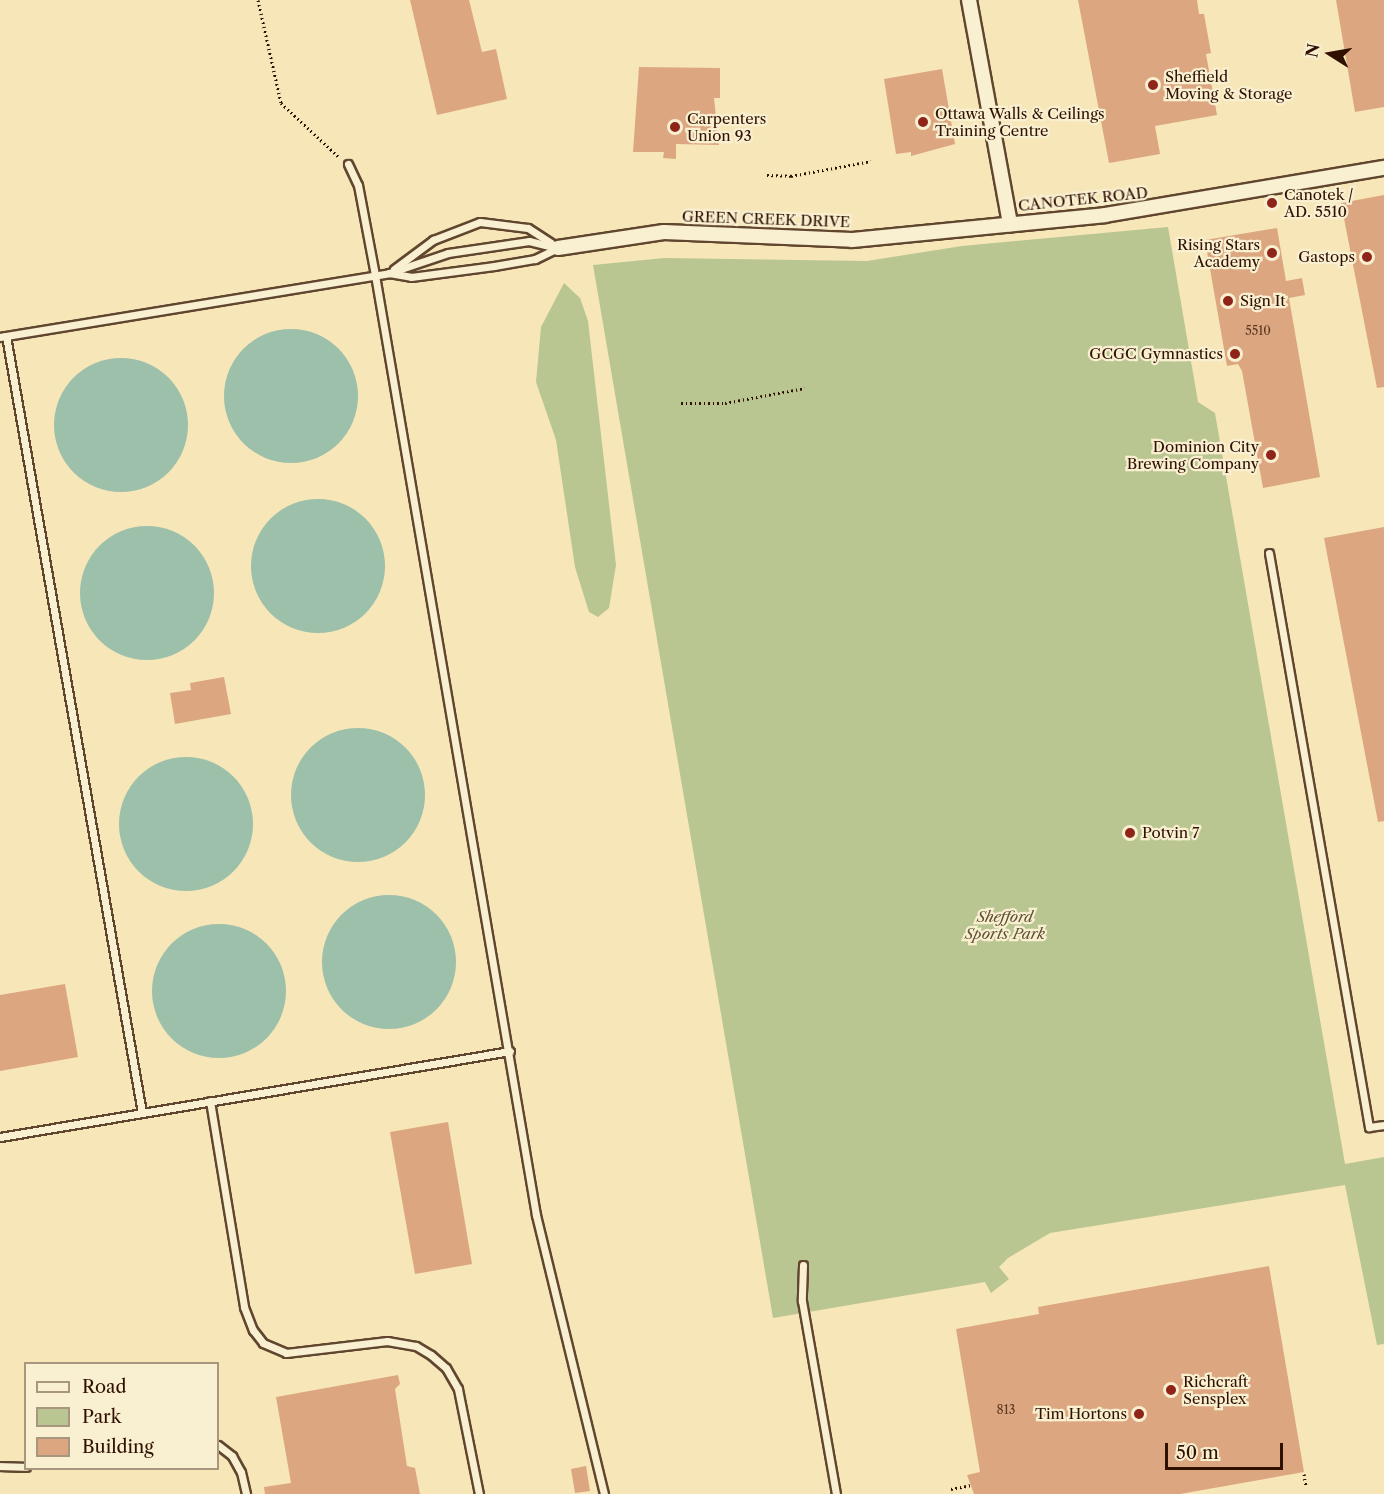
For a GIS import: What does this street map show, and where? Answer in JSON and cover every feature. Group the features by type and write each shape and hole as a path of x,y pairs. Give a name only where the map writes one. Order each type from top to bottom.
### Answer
{"street":[{"name":"CANOTEK ROAD","path":"969,0 1010,224 1105,215 1384,168"},
{"name":"GREEN CREEK DRIVE","path":"558,248 664,232 828,241 1010,224"}],"lane":[{"path":"348,164 358,185 375,275 510,1051 536,1215 604,1494"},
{"path":"389,273 433,240 480,222 528,228 558,248"},
{"path":"142,1113 3,337 389,273 448,253 510,243 534,241 558,248"},
{"path":"389,273 411,277 516,263 542,257 558,248"},
{"path":"1269,553 1369,1127 1384,1125"},
{"path":"0,1137 510,1051"},
{"path":"210,1101 244,1307 263,1344 286,1353 387,1341 416,1346 431,1355 446,1368 458,1389 479,1494"},
{"path":"803,1265 802,1301 836,1494"},
{"path":"219,1446 232,1456 241,1472 246,1494"},
{"path":"0,1466 24,1467"}],"path":[{"path":"258,0 281,103 348,164"},
{"path":"767,175 791,176 871,161"},
{"path":"681,403 725,403 805,388"},
{"path":"1304,1474 1306,1487"},
{"path":"951,1489 970,1485"}],"green space":[{"name":"Shefford Sports Park","path":"1168,227 1198,402 1215,413 1345,1164 1384,1157 1384,1344 1377,1345 1345,1185 1050,1233 1008,1258 999,1267 1009,1279 991,1293 985,1282 773,1318 593,265 664,258 867,261 962,246"},
{"path":"564,283 580,298 588,321 616,565 609,608 598,617 589,612 575,567 556,440 536,382 541,327"}],"shaded area":[{"path":"291,329 317,334 338,349 353,370 358,396 353,422 338,443 317,458 291,463 265,458 244,443 229,422 224,396 229,370 244,349 265,334"},
{"path":"121,358 147,363 168,378 183,399 188,425 183,451 168,472 147,487 121,492 95,487 74,472 59,451 54,425 59,399 74,378 95,363"},
{"path":"318,499 344,504 365,519 380,540 385,566 380,592 365,613 344,628 318,633 292,628 271,613 256,592 251,566 256,540 271,519 292,504"},
{"path":"147,526 173,531 194,546 209,567 214,593 209,619 194,640 173,655 147,660 121,655 100,640 85,619 80,593 85,567 100,546 121,531"},
{"path":"358,728 384,733 405,748 420,769 425,795 420,821 405,842 384,857 358,862 332,857 311,842 296,821 291,795 296,769 311,748 332,733"},
{"path":"186,757 212,762 233,777 248,798 253,824 248,850 233,871 212,886 186,891 160,886 139,871 124,850 119,824 124,798 139,777 160,762"},
{"path":"389,895 415,900 436,915 451,936 456,962 451,988 436,1009 415,1024 389,1029 363,1024 342,1009 327,988 322,962 327,936 342,915 363,900"},
{"path":"219,924 245,929 266,944 281,965 286,991 281,1017 266,1038 245,1053 219,1058 193,1053 172,1038 157,1017 152,991 157,965 172,944 193,929"}],"building":[{"path":"410,0 469,0 482,52 496,49 507,99 437,115"},
{"name":"Sheffield Moving & Storage","path":"1078,0 1197,0 1199,14 1204,14 1211,53 1206,54 1217,115 1155,126 1160,154 1109,163"},
{"path":"1336,0 1384,0 1384,107 1355,112"},
{"name":"Carpenters Union 93","path":"639,67 720,68 720,98 714,98 719,145 676,144 676,159 663,158 664,152 633,152"},
{"path":"942,69 955,144 911,156 911,152 896,154 884,79"},
{"name":"Gastops","path":"1384,195 1384,387 1377,388 1341,203"},
{"path":"1277,228 1286,281 1302,278 1305,295 1289,298 1320,477 1263,488 1242,371 1238,364 1227,366 1205,240"},
{"path":"1384,527 1384,821 1378,822 1324,538"},
{"path":"224,677 231,714 175,724 170,693 191,690 190,683"},
{"path":"65,984 78,1057 0,1071 0,995"},
{"path":"448,1122 472,1264 415,1274 390,1132"},
{"name":"Richcraft Sensplex","path":"1269,1266 1304,1472 1180,1494 974,1494 967,1475 980,1472 956,1329 1039,1314 1038,1307"},
{"path":"398,1375 400,1384 395,1389 407,1466 415,1468 420,1494 265,1494 264,1487 291,1483 276,1397"},
{"path":"586,1466 590,1491 575,1493 571,1469"}],"place":[{"name":"Sheffield Moving & Storage","path":"1153,85"},
{"name":"Ottawa Walls & Ceilings Training Centre","path":"923,122"},
{"name":"Carpenters Union 93","path":"675,127"},
{"name":"Canotek / AD. 5510","path":"1272,203"},
{"name":"Rising Stars Academy","path":"1272,253"},
{"name":"Gastops","path":"1367,257"},
{"name":"Sign It","path":"1228,301"},
{"name":"GCGC Gymnastics","path":"1235,354"},
{"name":"Dominion City Brewing Company","path":"1271,455"},
{"name":"Potvin 7","path":"1130,833"},
{"name":"Richcraft Sensplex","path":"1171,1390"},
{"name":"Tim Hortons","path":"1139,1414"}]}
